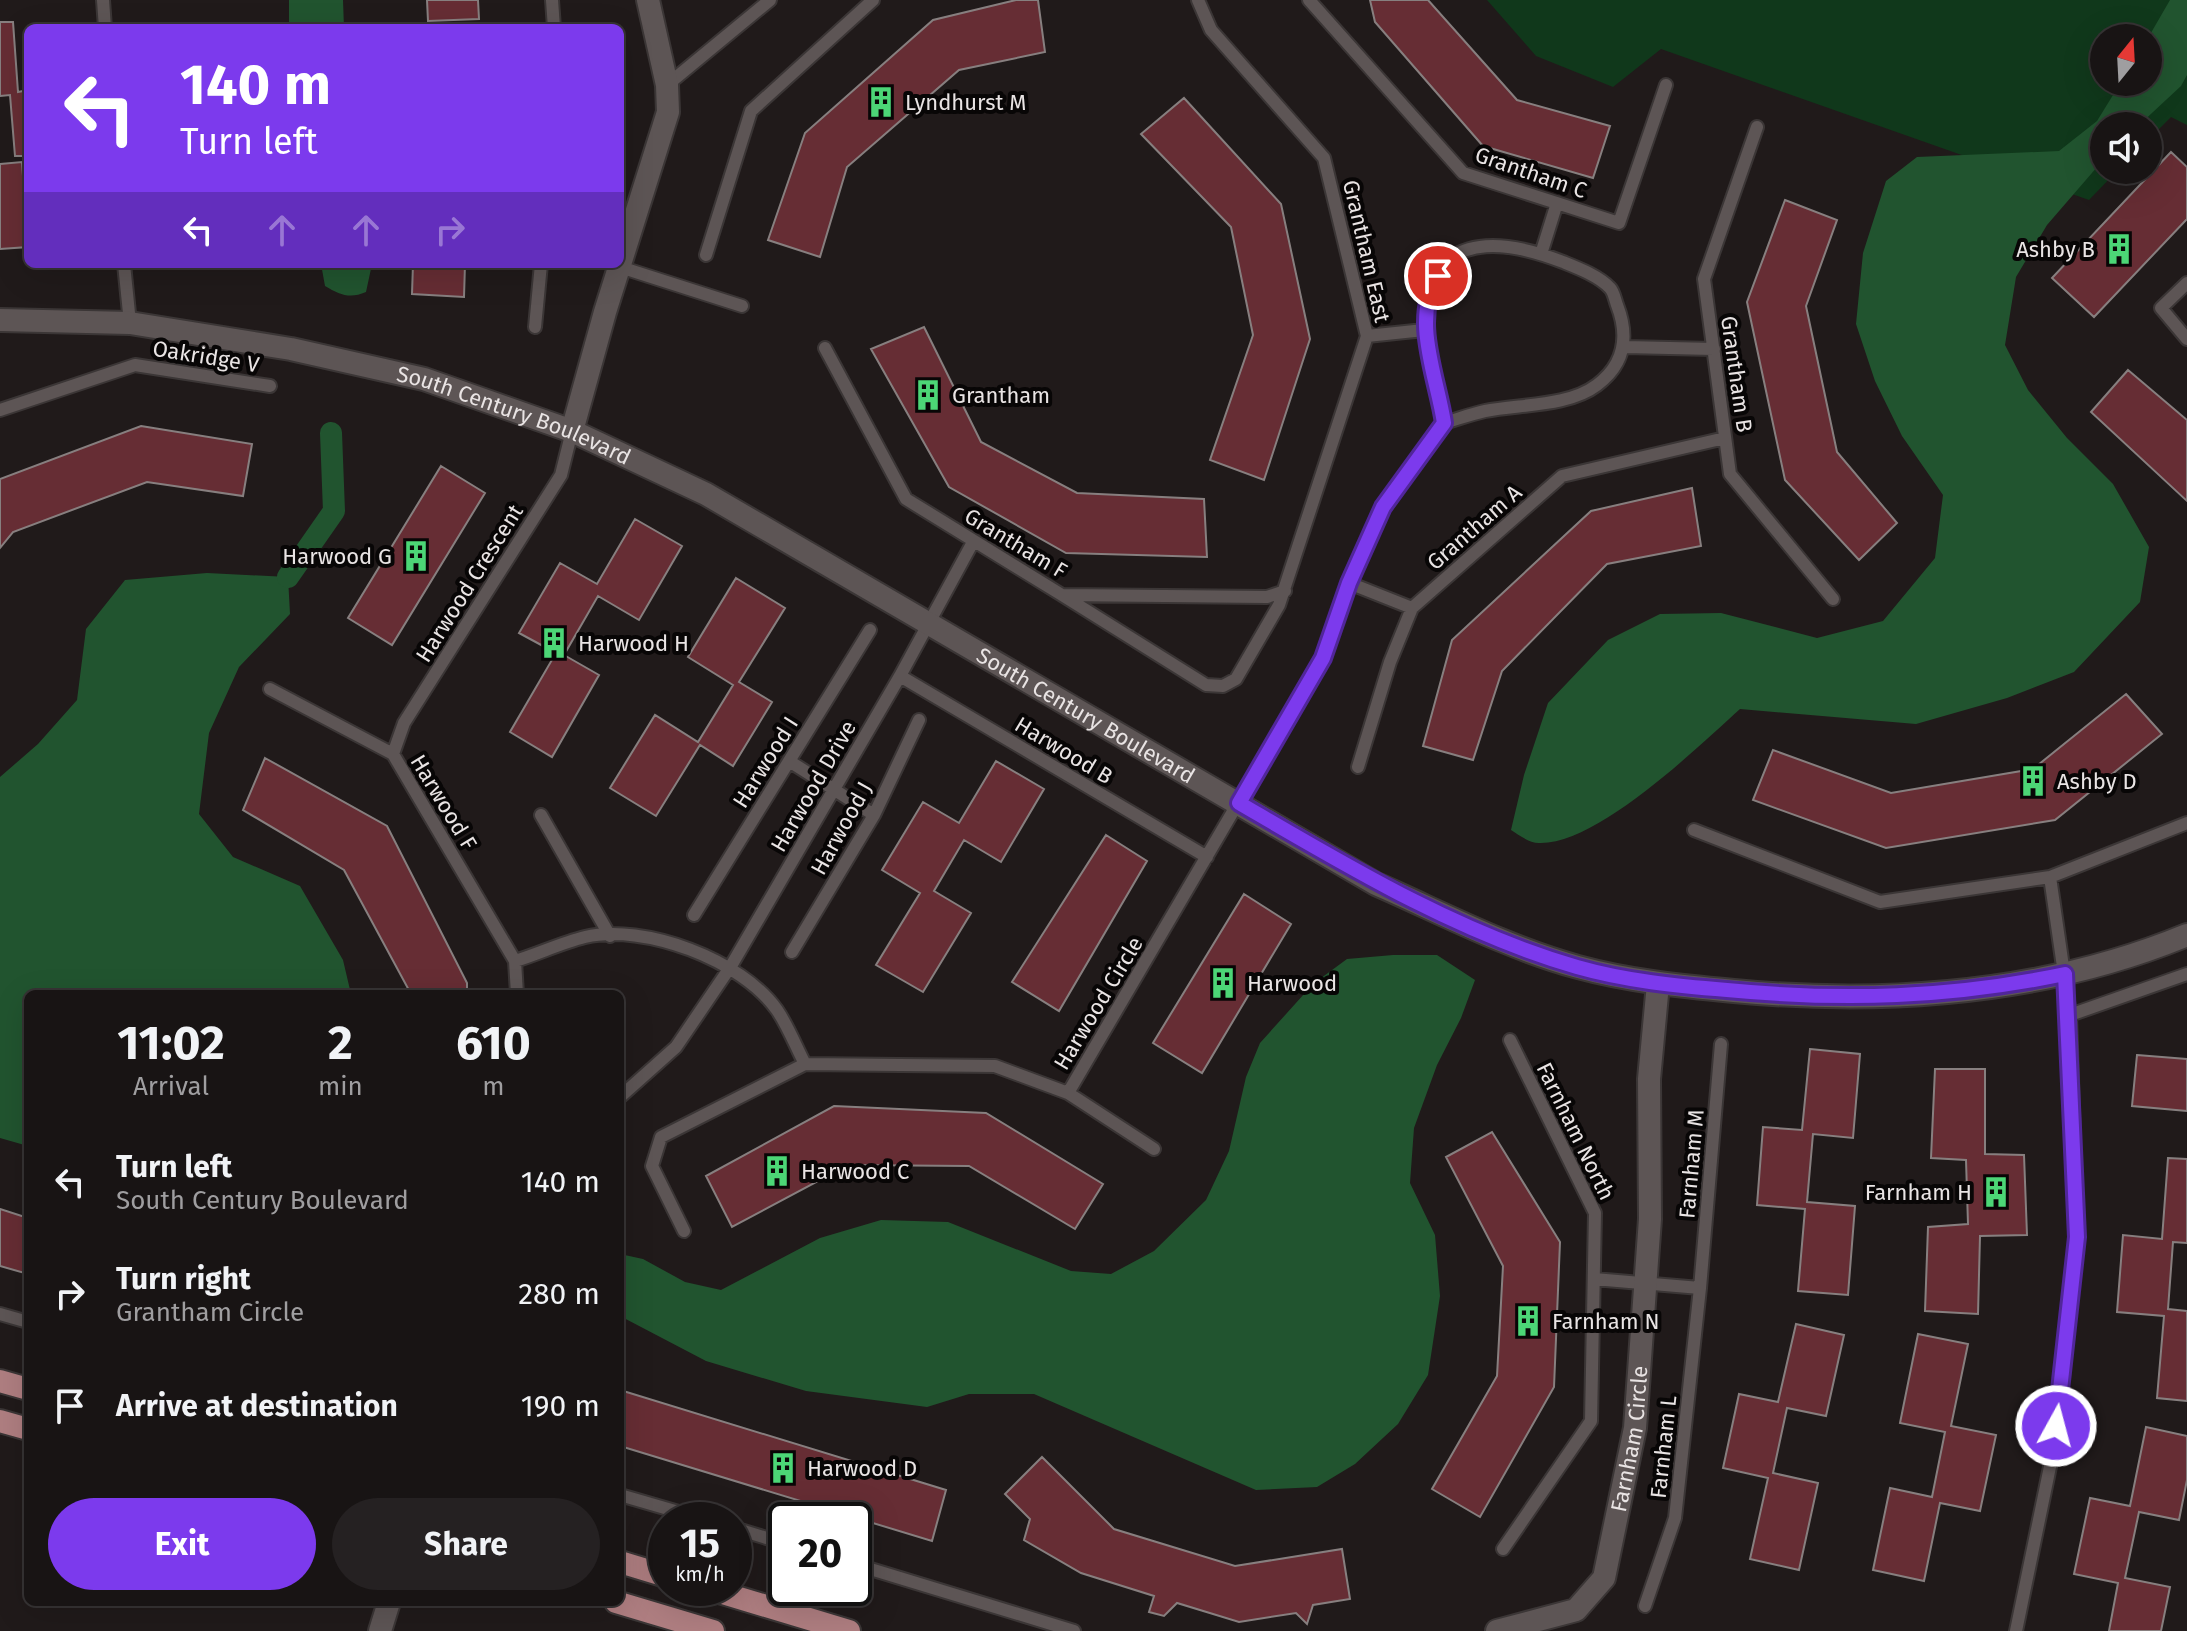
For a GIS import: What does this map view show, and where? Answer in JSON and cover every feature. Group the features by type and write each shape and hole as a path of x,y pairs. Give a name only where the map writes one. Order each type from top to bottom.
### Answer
{"main road":[{"path":"0,1381 24,1388"},
{"path":"0,1421 24,1428"},
{"path":"624,1563 648,1571"},
{"path":"752,1602 849,1631"},
{"path":"624,1604 713,1631"}],"street":[{"path":"624,242 630,205 668,112 667,85 648,0"},
{"path":"572,431 620,268"},
{"name":"South Century Boulevard","path":"0,320 130,323 291,349 424,379 572,431 706,494 1376,884 1486,933 1577,967 1658,984 1817,999 1954,992 2065,974 2187,935"},
{"name":"Farnham Circle","path":"1497,1631 1576,1610 1604,1578 1635,1428 1650,1219 1649,1079 1658,984"},
{"path":"380,1631 388,1606"}],"lane":[{"path":"103,0 105,24"},
{"path":"552,0 554,24"},
{"path":"667,85 770,0"},
{"path":"706,255 751,111 873,0"},
{"name":"Grantham East","path":"1062,595 1206,685 1223,686 1236,679 1247,665 1285,591 1367,336 1324,158 1211,30 1198,0"},
{"name":"Grantham C","path":"1309,0 1463,173 1619,223 1666,85"},
{"name":"Grantham B","path":"1757,127 1704,279 1730,474 1833,599"},
{"path":"1541,254 1557,203"},
{"path":"1501,244 1541,254 1581,270 1611,289 1623,321 1625,347 1612,370 1595,386 1575,395 1484,411 1444,423 1424,330 1429,290 1446,262 1470,248 1501,244"},
{"path":"124,268 130,323"},
{"path":"535,327 541,268"},
{"path":"623,268 742,306"},
{"path":"2185,336 2161,308 2187,283"},
{"path":"1367,336 1424,330"},
{"path":"1625,347 1714,349"},
{"name":"Grantham F","path":"825,348 906,499 1062,595 1267,597 1285,591"},
{"name":"Oakridge V","path":"0,410 135,365 270,386"},
{"name":"Harwood Circle","path":"805,1064 995,1066 1068,1093 1323,658 1349,583 1383,507 1444,423"},
{"name":"Harwood Crescent","path":"393,754 404,723 561,475 572,431"},
{"name":"Grantham A","path":"1358,767 1390,662 1412,608 1562,476 1725,438"},
{"name":"Harwood Drive","path":"731,966 900,676 973,542"},
{"path":"1349,583 1412,608"},
{"name":"Harwood I","path":"694,915 870,630"},
{"name":"Harwood B","path":"900,676 1207,857"},
{"name":"Harwood F","path":"270,689 393,754 515,961 517,990"},
{"name":"Harwood J","path":"792,952 874,815 919,720"},
{"path":"789,761 874,815"},
{"path":"541,815 610,936"},
{"path":"1694,830 1880,902 2050,877 2187,823"},
{"path":"2016,1631 2052,1457 2077,1237 2070,1015 2050,877"},
{"path":"515,961 587,937 631,935 731,966 776,1009 805,1064 661,1137 652,1166 684,1231"},
{"path":"624,1093 676,1047 731,966"},
{"path":"2070,1015 2187,974"},
{"name":"Farnham North","path":"1503,1549 1591,1421 1595,1213 1510,1040"},
{"name":"Farnham M","path":"1700,1288 1721,1044"},
{"path":"1068,1093 1154,1149"},
{"path":"1594,1279 1700,1288"},
{"name":"Farnham L","path":"1645,1606 1675,1518 1700,1288"},
{"path":"0,1314 24,1321"},
{"path":"624,1496 648,1503"},
{"path":"872,1569 1074,1631"}],"shaded area":[{"path":"289,0 343,0 344,24 289,24"},
{"path":"1487,0 2187,0 2187,125 2171,117 2162,126 2162,112 2090,112 2090,184 2104,184 2089,200 1661,49 1613,87 1536,56"},
{"path":"2170,0 2187,0 2187,75 2181,86 2153,112 2103,112 2112,96 2162,96 2162,24 2156,24"},
{"path":"2090,127 2090,175 2047,225 2016,277 2005,345 2028,390 2067,438 2113,484 2149,547 2140,602 2074,672 2007,698 1916,724 1740,709 1646,791 1589,828 1563,839 1539,843 1511,830 1524,775 1548,703 1608,640 1660,614 1721,613 1817,638 1883,621 1935,558 1943,495 1902,436 1875,381 1856,324 1863,253 1886,181 1917,157 2059,151"},
{"path":"322,268 371,268 366,292 345,295 325,286"},
{"path":"207,573 288,577 290,614 239,667 209,733 199,814 233,857 300,886 343,960 350,990 24,990 24,1145 0,1138 0,777 38,744 77,700 86,629 125,580"},
{"path":"1437,955 1475,980 1461,1018 1437,1065 1414,1128 1410,1183 1435,1235 1440,1296 1428,1375 1398,1424 1355,1464 1317,1487 1256,1490 1034,1394 969,1394 927,1407 806,1391 706,1361 624,1318 624,1255 643,1259 685,1282 721,1290 820,1238 881,1220 948,1222 1071,1271 1111,1274 1154,1251 1206,1200 1229,1151 1246,1077 1260,1043 1313,984 1347,959"}],"building":[{"path":"427,0 478,0 479,19 428,21"},
{"name":"Lyndhurst M","path":"1016,0 1038,0 1045,52 959,70 847,167 820,257 768,240 805,133 933,20"},
{"path":"1370,0 1428,0 1517,100 1610,126 1593,178 1483,146 1375,22"},
{"path":"0,22 13,22 18,92 24,91 24,156 15,156 10,95 0,96"},
{"path":"1184,98 1281,204 1310,339 1264,480 1210,460 1253,335 1231,227 1141,134"},
{"name":"Ashby B","path":"2171,152 2187,167 2187,219 2094,317 2052,278 2141,184 2162,184 2162,162"},
{"path":"22,162 24,247 0,249 0,164"},
{"path":"1785,200 1837,220 1806,306 1837,452 1897,523 1859,560 1785,480 1747,302"},
{"path":"413,268 465,268 464,297 412,294"},
{"name":"Grantham","path":"924,327 981,442 1077,493 1204,499 1207,557 1066,553 949,487 871,349"},
{"path":"2128,370 2187,420 2187,501 2091,412"},
{"path":"141,426 252,444 243,496 147,482 13,532 0,548 0,479"},
{"name":"Harwood G","path":"441,466 485,493 392,645 348,618"},
{"path":"1692,488 1701,546 1607,564 1502,671 1473,760 1423,746 1452,640 1591,511"},
{"name":"Harwood H","path":"635,519 682,546 639,620 598,596 564,655 599,675 552,757 510,732 556,653 519,633 560,563 597,584"},
{"path":"736,578 785,608 739,682 772,702 733,766 700,745 656,816 610,788 655,715 698,742 733,685 688,657"},
{"name":"Ashby D","path":"2126,694 2162,734 2055,820 1886,848 1753,800 1773,750 1891,793 2033,769"},
{"path":"265,758 387,826 467,983 467,990 409,990 344,870 243,810"},
{"path":"996,761 1044,789 1001,862 964,840 934,891 971,913 923,992 876,965 920,893 882,870 923,802 959,823"},
{"path":"1106,835 1147,861 1059,1011 1012,982"},
{"name":"Harwood","path":"1244,894 1291,924 1202,1073 1153,1043"},
{"path":"1810,1049 1860,1054 1853,1138 1813,1134 1807,1202 1855,1206 1848,1295 1798,1291 1805,1209 1757,1205 1763,1127 1802,1130"},
{"path":"2137,1055 2187,1059 2187,1111 2132,1106"},
{"name":"Farnham H","path":"1935,1069 1985,1069 1985,1154 2024,1155 2027,1235 1980,1236 1978,1314 1925,1311 1928,1227 1968,1224 1966,1160 1931,1158"},
{"name":"Harwood C","path":"834,1106 986,1113 1103,1184 1075,1229 969,1166 848,1165 732,1227 706,1176"},
{"name":"Farnham N","path":"1492,1132 1560,1242 1554,1387 1480,1517 1432,1489 1497,1376 1503,1266 1446,1157"},
{"path":"2168,1158 2187,1159 2187,1243 2173,1242 2168,1309 2187,1311 2187,1401 2157,1398 2164,1316 2117,1312 2123,1235 2162,1239"},
{"path":"0,1209 24,1217 24,1273 0,1266"},
{"path":"1796,1324 1844,1335 1826,1416 1787,1408 1773,1473 1818,1483 1799,1570 1750,1559 1768,1478 1723,1468 1739,1394 1778,1402"},
{"path":"1918,1334 1968,1344 1951,1426 1996,1435 1980,1511 1940,1503 1924,1581 1873,1570 1890,1488 1932,1497 1945,1432 1900,1423"},
{"name":"Harwood D","path":"624,1391 946,1490 932,1541 872,1523 872,1502 804,1502 624,1447"},
{"path":"2146,1427 2187,1436 2187,1480 2179,1520 2139,1512 2125,1578 2170,1587 2161,1631 2109,1631 2118,1583 2074,1574 2090,1498 2130,1506"},
{"path":"1042,1457 1114,1529 1235,1566 1342,1549 1350,1599 1313,1605 1307,1624 1296,1613 1239,1622 1177,1603 1164,1616 1149,1612 1154,1596 1081,1573 1024,1540 1030,1519 1005,1494"}],"waterway":[{"path":"288,577 334,511 331,433"}],"place":[{"name":"Lyndhurst M","path":"881,102"},
{"name":"Ashby B","path":"2119,249"},
{"name":"Grantham","path":"928,395"},
{"name":"Harwood G","path":"416,556"},
{"name":"Harwood H","path":"554,643"},
{"name":"Ashby D","path":"2033,781"},
{"name":"Harwood","path":"1223,983"},
{"name":"Harwood C","path":"777,1171"},
{"name":"Farnham H","path":"1996,1192"},
{"name":"Farnham N","path":"1528,1321"},
{"name":"Harwood D","path":"783,1468"}],"route":[{"path":"1438,276 1429,290 1424,330 1438,382 1444,423 1383,507 1349,583 1323,658 1239,803 1376,884 1486,933 1577,967 1658,984 1817,999 1954,992 2014,985 2065,974 2070,1015 2077,1237 2056,1426"}]}
